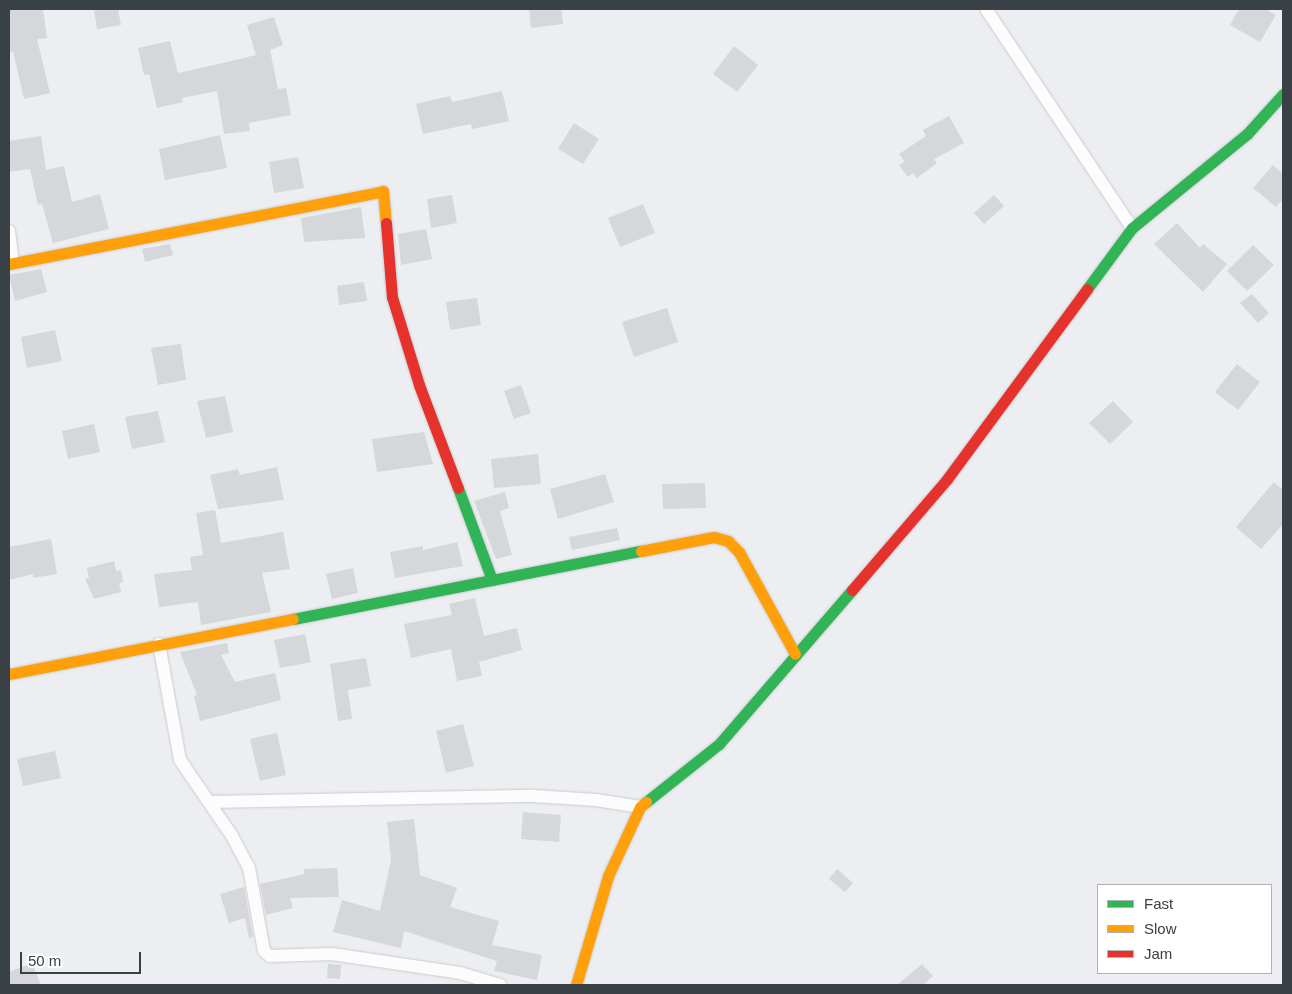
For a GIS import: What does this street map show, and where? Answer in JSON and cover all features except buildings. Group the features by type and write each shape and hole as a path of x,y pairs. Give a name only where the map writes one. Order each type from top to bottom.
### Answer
{"street":[{"path":"986,9 1132,228"},
{"path":"576,985 608,876 640,807 719,744 947,478 1132,228 1247,134 1283,94"},
{"path":"9,231 11,264 383,191 392,296 425,403 492,580"},
{"path":"9,674 714,537 728,541 739,552 796,654"},
{"path":"159,644 180,760 189,778 210,802 249,868 264,951 270,956 332,954 460,973 500,985"},
{"path":"210,802 533,796 596,800 640,807"}],"traffic: fast":[{"path":"1087,289 1132,228 1247,134 1283,94"},
{"path":"458,488 492,580"},
{"path":"293,619 641,551"},
{"path":"646,802 719,744 852,590"}],"traffic: slow":[{"path":"9,264 383,191 386,223"},
{"path":"641,551 714,537 728,541 739,552 795,654"},
{"path":"9,674 293,619"},
{"path":"576,985 608,876 640,807 646,802"}],"traffic: jam":[{"path":"386,223 392,297 419,385 458,488"},
{"path":"852,590 947,479 1087,289"}]}
